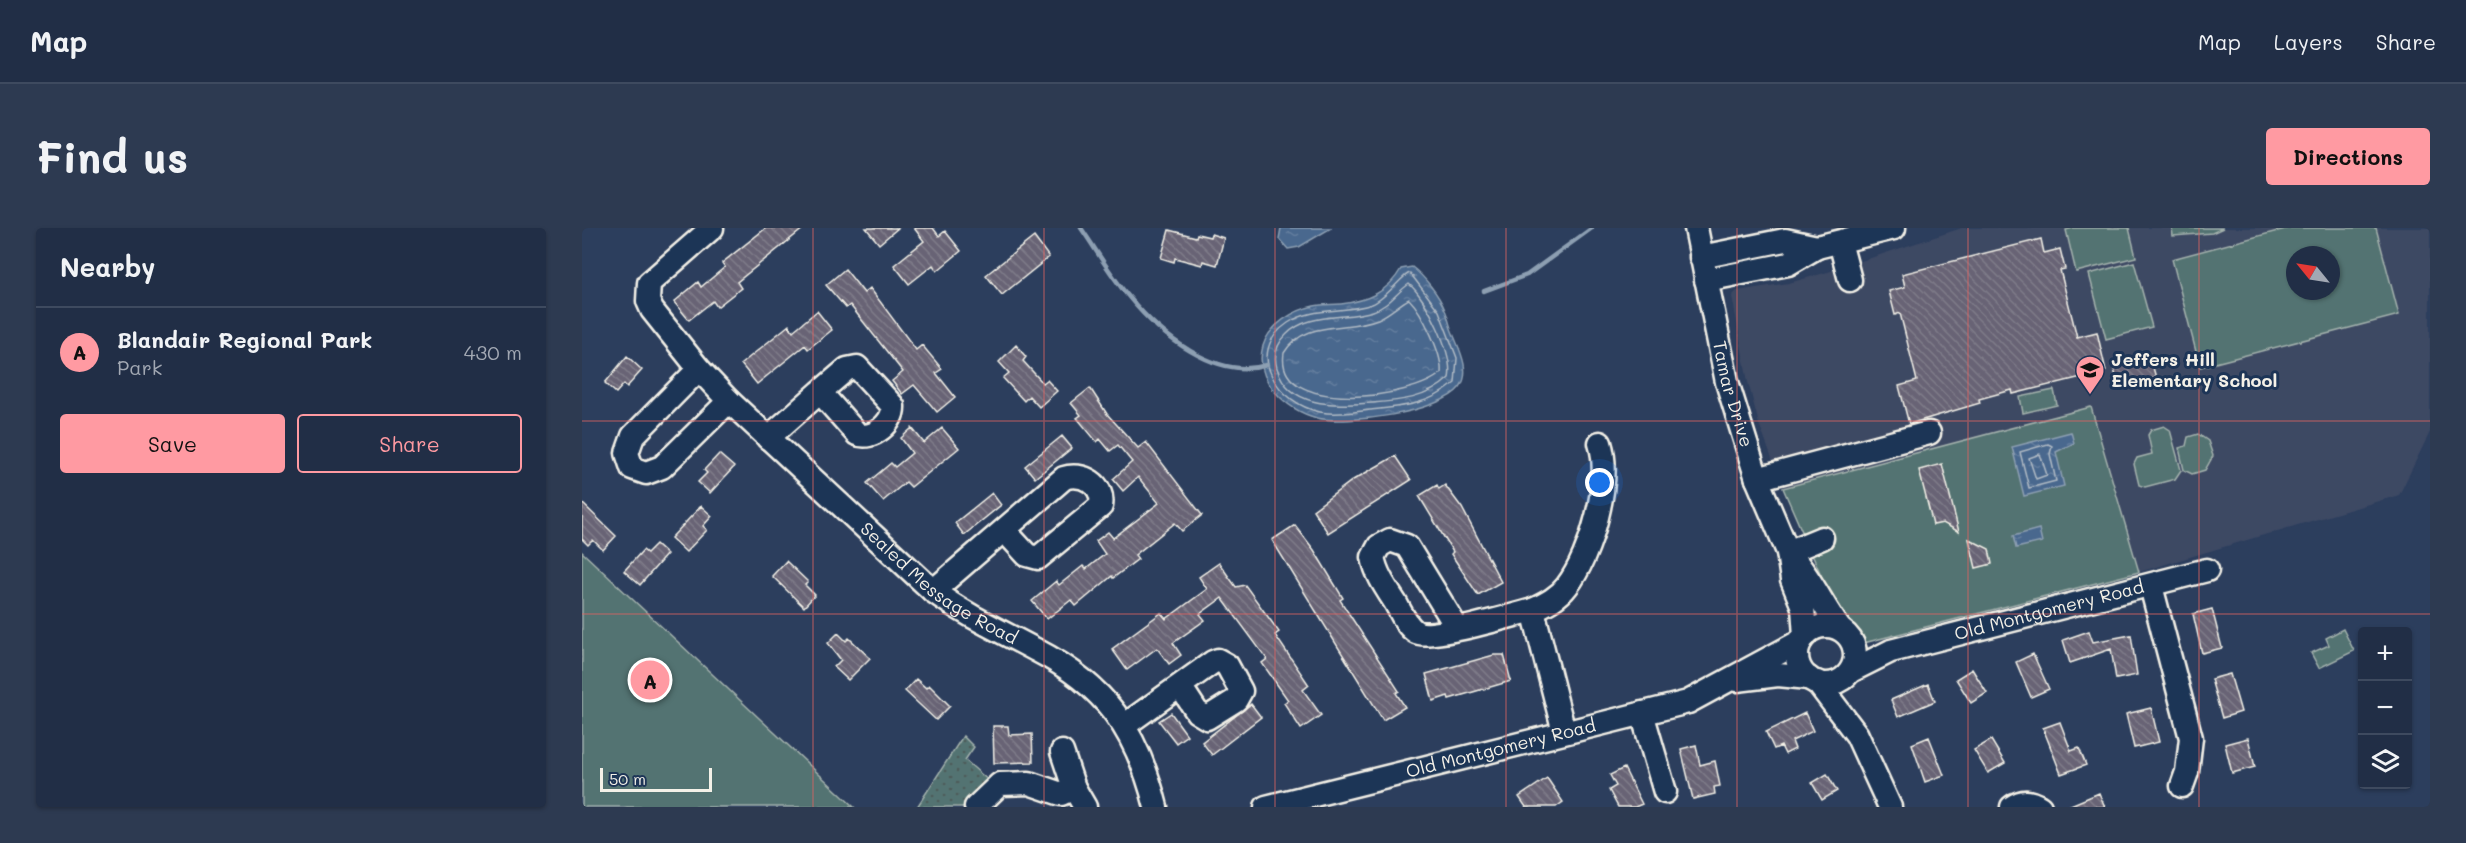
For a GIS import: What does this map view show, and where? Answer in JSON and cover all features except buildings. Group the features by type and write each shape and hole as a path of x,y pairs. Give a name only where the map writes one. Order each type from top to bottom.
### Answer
{"street":[{"name":"Sealed Message Road","path":"712,228 654,275 647,290 652,310 699,369 729,401 933,591 967,614 1074,672 1113,708 1125,725 1146,769 1156,807"},
{"name":"Tamar Drive","path":"1696,228 1727,382 1757,479 1788,552 1792,580 1803,607 1803,638"},
{"path":"1706,280 1788,264 1817,247 1894,228"},
{"path":"1701,256 1785,240 1817,247"},
{"path":"1839,242 1850,280"},
{"path":"699,369 633,436 627,453 632,468 646,473 662,467 729,401"},
{"path":"768,438 820,392"},
{"path":"1757,479 1929,433"},
{"path":"1457,628 1533,610 1549,602 1567,586 1585,552 1604,491 1604,457 1600,443"},
{"path":"933,591 1004,530"},
{"path":"1788,552 1822,538"},
{"name":"Tamar Drive","path":"1788,552 1806,572 1818,599 1844,632"},
{"name":"Old Montgomery Road","path":"1848,674 1891,651 2207,570"},
{"path":"2151,586 2191,738 2187,772 2182,786"},
{"path":"1533,610 1564,732"},
{"path":"1890,807 1857,735 1799,664 1797,655 1803,638 1820,627 1844,632 1891,651"},
{"path":"1844,632 1855,654 1848,674 1857,735"},
{"name":"Old Montgomery Road","path":"1266,807 1688,702 1803,638"},
{"path":"1813,680 1834,683 1848,674"},
{"name":"Old Montgomery Road","path":"1730,680 1778,675 1813,680"},
{"path":"1125,725 1180,686"},
{"path":"1642,713 1665,792"},
{"path":"1062,752 1079,797"},
{"path":"976,807 1000,784 1013,781 1029,783 1061,794 1079,797"},
{"path":"2012,807 2019,802 2030,801 2040,807"}],"shaded area":[{"name":"Jeffers Hill Elementary School","path":"1962,228 2430,228 2430,432 2399,495 2139,572 2091,407 1783,488 1759,424 1748,382 1732,296 1737,291 1789,283"}],"green space":[{"path":"2129,228 2136,257 2076,272 2066,230"},
{"path":"2172,228 2223,228 2212,233 2173,236"},
{"path":"2289,228 2376,228 2399,315 2200,367 2172,259"},
{"path":"2134,262 2152,327 2106,339 2089,274"},
{"path":"2054,390 2057,405 2023,413 2020,397"},
{"path":"2091,407 2139,572 1852,646 1783,488"},
{"path":"2164,426 2170,430 2181,470 2175,479 2145,487 2139,485 2134,464 2137,458 2152,454 2148,435 2151,430"},
{"path":"2198,434 2208,441 2213,456 2205,470 2192,474 2184,470 2179,448 2186,446 2188,437"},
{"path":"582,552 854,807 582,807"},
{"path":"2343,629 2354,651 2319,668 2311,653 2329,645 2326,638"},
{"path":"963,736 974,747 965,760 990,782 972,807 917,807"}],"water":[{"path":"1281,228 1331,228 1299,247 1288,249 1279,239"},
{"path":"1412,267 1431,286 1446,312 1464,366 1465,374 1460,387 1433,404 1414,410 1349,420 1331,420 1306,414 1284,401 1275,392 1268,382 1261,359 1266,338 1276,325 1306,308 1351,303 1368,298 1390,284 1401,269"},
{"path":"2071,432 2074,443 2056,452 2064,486 2024,496 2012,447"},
{"path":"2039,529 2042,542 2016,548 2013,536"}],"waterway":[{"path":"1081,228 1129,297 1172,339 1190,351 1228,366 1248,368 1267,365"},
{"path":"1484,291 1527,275 1592,228"}],"place":[{"name":"Jeffers Hill Elementary School","path":"2090,396"},
{"name":"Blandair Regional Park","path":"650,680"}]}
